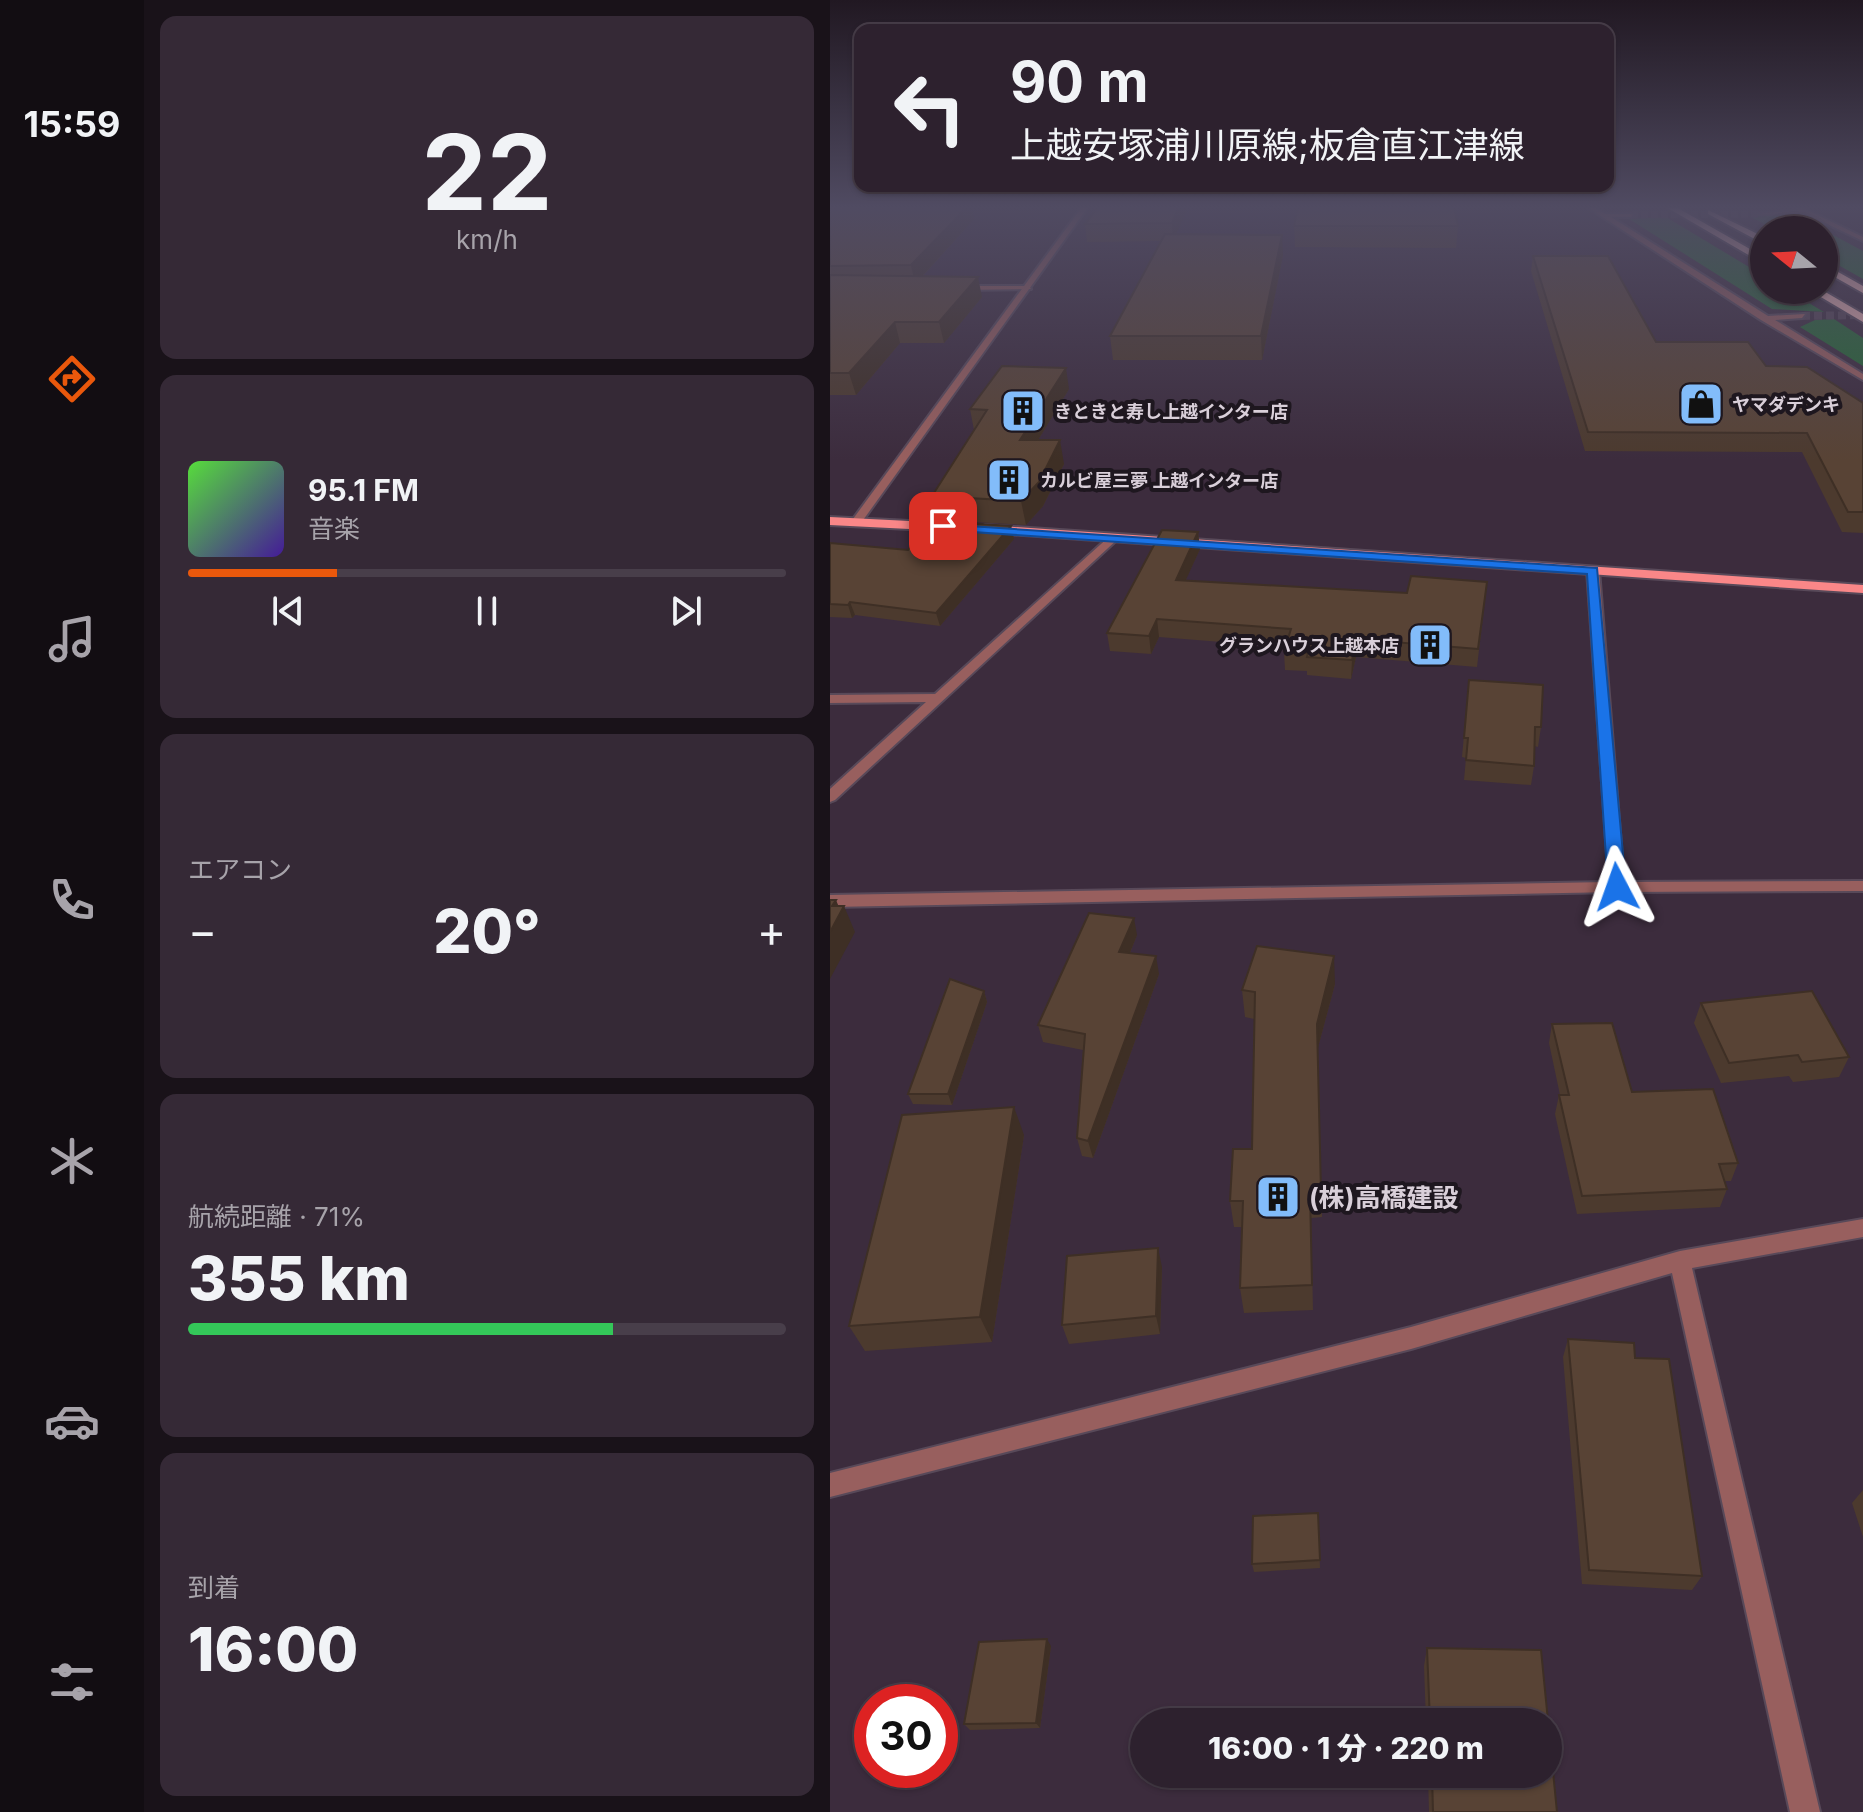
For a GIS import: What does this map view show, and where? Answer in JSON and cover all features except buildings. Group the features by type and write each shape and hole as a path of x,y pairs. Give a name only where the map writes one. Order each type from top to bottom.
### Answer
{"highway":[{"path":"1838,304 1863,319"}],"main road":[{"path":"830,521 1115,537 1863,589"}],"street":[{"path":"857,521 1026,292"},
{"path":"1721,292 1863,378"},
{"path":"1763,318 1802,316"},
{"path":"830,797 1115,537"},
{"path":"1593,570 1617,887"},
{"path":"830,699 940,698"},
{"path":"830,901 1617,887 1863,886"},
{"path":"830,1485 1411,1338 1680,1261 1863,1228"},
{"path":"1680,1261 1805,1812"}],"green space":[{"path":"1764,304 1811,304 1824,312 1772,309"},
{"path":"1834,319 1863,338 1863,366 1800,327 1815,320"}],"tunnel":[{"path":"1802,316 1863,315"}],"place":[{"name":"ヤマダデンキ","path":"1701,404"},
{"name":"きときと寿し上越インター店","path":"1023,411"},
{"name":"カルビ屋三夢 上越インター店","path":"1009,480"},
{"name":"グランハウス上越本店","path":"1430,645"},
{"name":"(株)高橋建設","path":"1278,1197"}],"route":[{"path":"943,526 1593,570 1617,887"}]}
